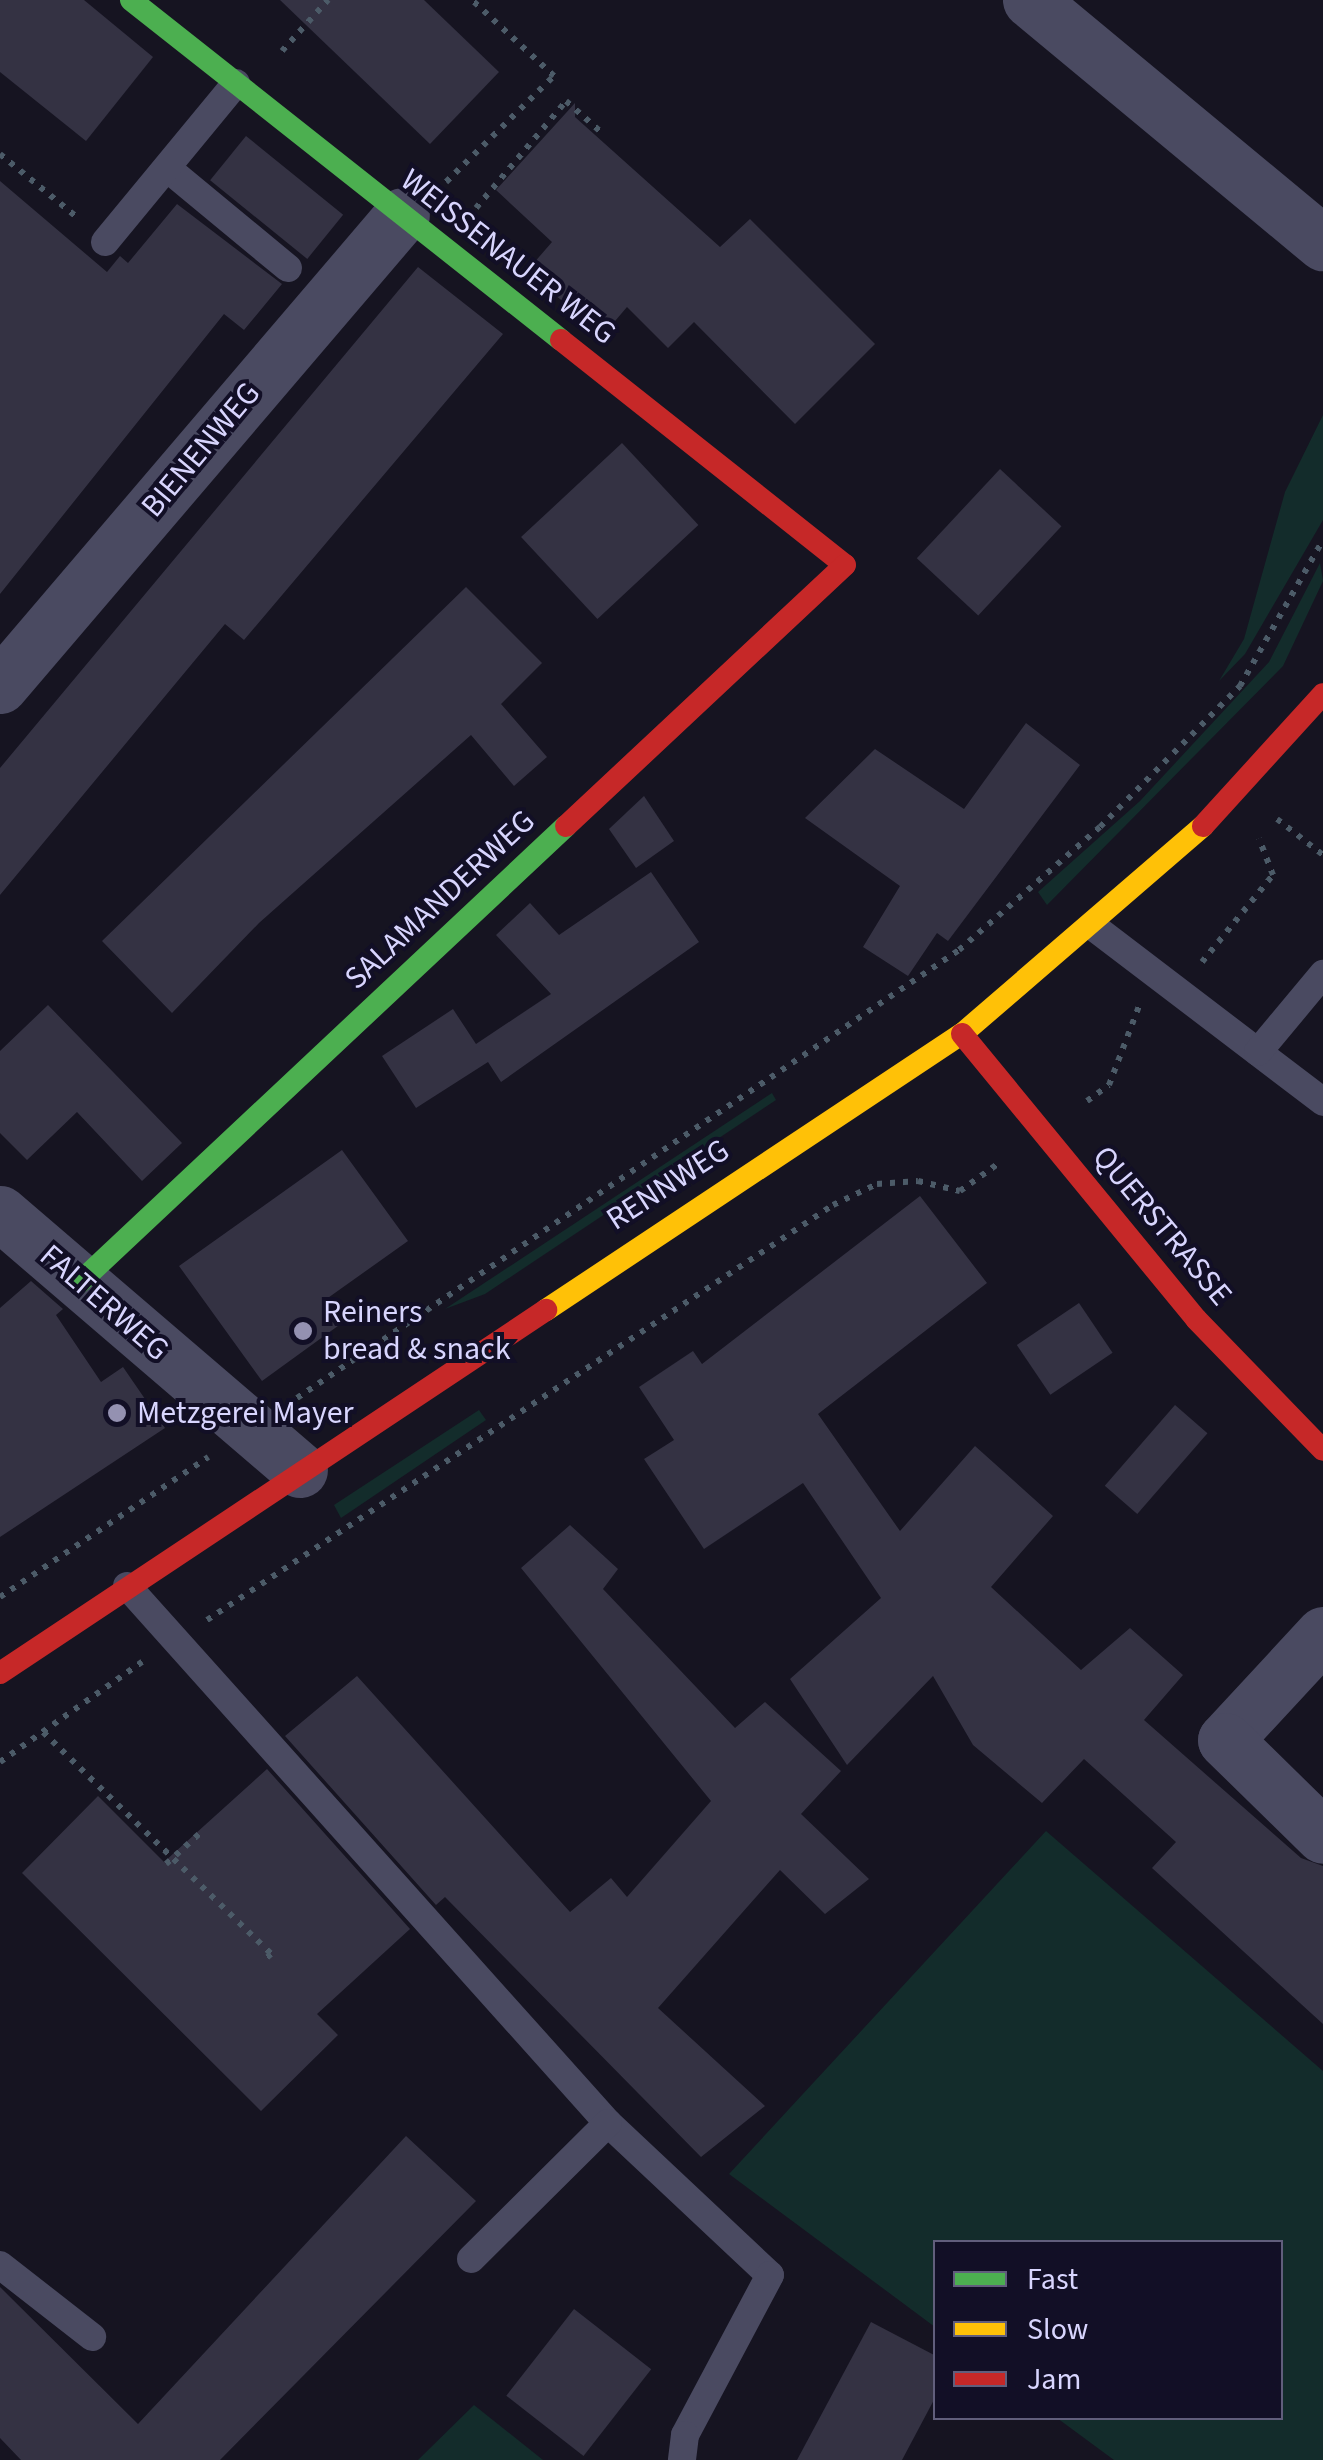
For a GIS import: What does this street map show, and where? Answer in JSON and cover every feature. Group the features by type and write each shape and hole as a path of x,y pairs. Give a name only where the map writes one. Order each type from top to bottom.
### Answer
{"street":[{"name":"WEISSENAUER WEG","path":"131,0 845,565"},
{"path":"1030,0 1323,244"},
{"name":"BIENENWEG","path":"0,686 422,231"},
{"name":"SALAMANDERWEG","path":"79,1282 845,565"},
{"name":"RENNWEG","path":"0,1674 300,1470 962,1034 1095,928 1241,791 1323,694"},
{"name":"QUERSTRASSE","path":"962,1034 1196,1320 1323,1450"},
{"name":"FALTERWEG","path":"0,1213 300,1470"},
{"path":"1323,1634 1226,1740 1323,1836"}],"lane":[{"path":"106,242 236,83"},
{"path":"167,168 288,268"},
{"path":"1095,928 1323,1102"},
{"path":"1258,1052 1323,974"},
{"path":"128,1586 608,2123 770,2275 685,2435 682,2460"},
{"path":"471,2259 608,2123"},
{"path":"0,2265 92,2337"}],"path":[{"path":"288,43 328,0"},
{"path":"422,231 424,204 554,76 472,0"},
{"path":"422,231 566,102 601,132"},
{"path":"0,154 106,242"},
{"path":"0,1597 960,950 1100,827 1240,686 1323,540"},
{"path":"0,1762 176,1640 832,1204 877,1184 918,1180 960,1191 1109,1085 1134,1010 1219,950 1273,875 1241,791"},
{"path":"43,1732 271,1954 264,1961"},
{"path":"166,1864 198,1834"}],"green space":[{"path":"1323,415 1323,520 1245,654 1219,681 1244,639 1285,492"},
{"path":"1320,563 1323,581 1283,666 1047,905 1038,892 1140,801 1269,662"},
{"path":"772,1093 776,1100 485,1294 445,1309"},
{"path":"479,1410 486,1420 341,1518 334,1505"},
{"path":"1046,1831 1323,2071 1323,2460 1114,2460 1060,2420 1283,2420 1283,2240 933,2240 933,2326 729,2174"},
{"path":"474,2405 543,2460 418,2460"}],"building":[{"path":"0,0 84,0 153,57 86,141 0,72"},
{"path":"280,0 424,0 499,72 430,144"},
{"path":"575,103 575,117 720,247 750,219 875,344 795,424 694,322 668,348 627,307 604,334 526,272 552,242 496,190"},
{"path":"246,136 343,215 307,259 210,180"},
{"path":"0,181 107,272 120,256 128,263 177,204 282,284 244,330 224,314 0,594"},
{"path":"418,267 503,334 244,640 225,624 0,895 0,768"},
{"path":"622,443 698,525 597,619 521,537"},
{"path":"1000,469 1061,526 978,616 917,558"},
{"path":"466,587 542,663 501,704 547,757 514,786 471,735 259,923 172,1013 102,941"},
{"path":"1026,723 1080,765 948,941 937,933 908,976 863,947 900,886 805,818 875,749 964,809"},
{"path":"644,796 674,841 636,868 609,829"},
{"path":"651,872 699,942 501,1082 488,1062 416,1108 382,1056 453,1009 476,1044 551,994 496,935 530,903 559,935"},
{"path":"48,1005 182,1143 142,1181 77,1112 27,1160 0,1133 0,1051"},
{"path":"342,1150 408,1241 325,1300 342,1323 262,1381 179,1266"},
{"path":"920,1196 987,1283 818,1414 900,1531 975,1446 1053,1516 991,1587 1081,1670 1130,1628 1183,1675 1144,1720 1301,1858 1323,1866 1323,2024 1152,1868 1176,1842 1084,1759 1042,1803 973,1745 933,1676 847,1765 790,1679 881,1598 803,1483 704,1549 644,1459 674,1440 639,1387 693,1351 702,1364"},
{"path":"31,1281 63,1309 56,1315 101,1382 123,1367 165,1428 0,1537 0,1308"},
{"path":"1079,1303 1113,1353 1050,1395 1017,1345"},
{"path":"1175,1405 1207,1433 1137,1514 1105,1486"},
{"path":"570,1525 618,1569 603,1589 735,1728 765,1702 841,1771 801,1814 869,1879 825,1914 780,1870 658,2008 765,2106 701,2157 445,1897 436,1905 285,1736 357,1676 570,1912 611,1878 627,1897 711,1801 521,1568"},
{"path":"267,1769 410,1929 317,2014 338,2035 261,2111 22,1873 98,1796 164,1862"},
{"path":"406,2136 476,2201 220,2460 21,2460 0,2438 0,2287 138,2424"},
{"path":"574,2309 651,2369 584,2456 506,2396"},
{"path":"871,2322 933,2354 933,2402 902,2460 797,2460"}],"traffic: fast":[{"path":"131,0 561,340"},
{"path":"79,1283 566,826"}],"traffic: slow":[{"path":"546,1310 962,1034 1203,826"}],"traffic: jam":[{"path":"561,340 845,565 566,826"},
{"path":"1203,826 1323,694"},
{"path":"962,1034 1196,1319 1323,1450"},
{"path":"0,1673 546,1310"}],"place":[{"name":"Reiners bread & snack","path":"303,1331"},
{"name":"Metzgerei Mayer","path":"117,1413"}]}
